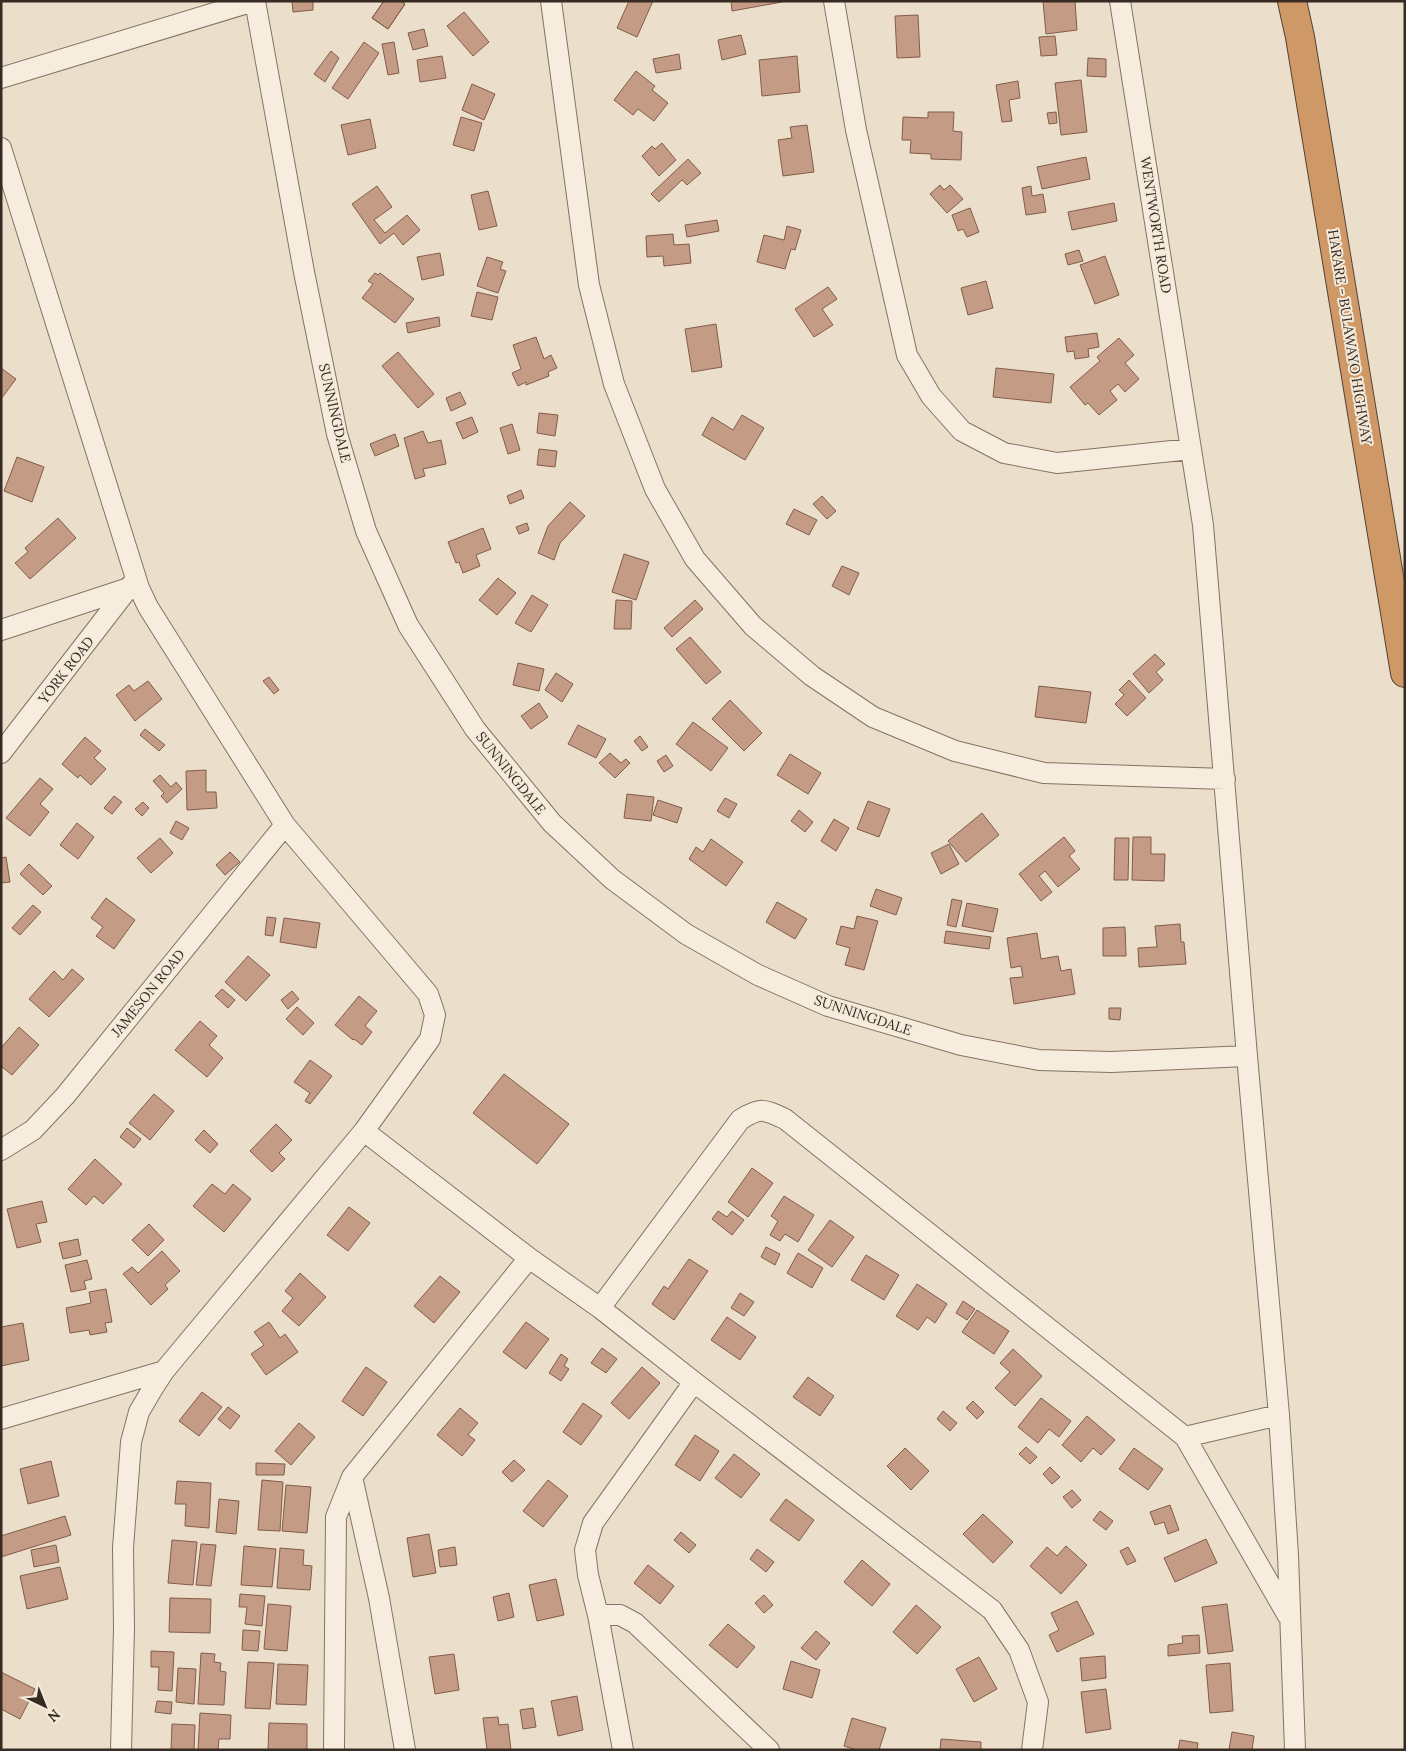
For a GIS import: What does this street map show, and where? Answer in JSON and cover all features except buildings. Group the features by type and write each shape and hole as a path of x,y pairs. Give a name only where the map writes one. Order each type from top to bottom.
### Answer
{"highway":[{"name":"HARARE - BULAWAYO HIGHWAY","path":"1292,1 1300,37 1405,673"}],"street":[{"path":"1,78 255,1"},
{"name":"SUNNINGDALE","path":"255,1 304,272 335,424 366,531 408,625 475,729 552,823 612,879 686,934 758,975 828,1006 961,1045 1039,1060 1111,1062 1247,1056"},
{"path":"551,1 589,285 614,384 655,489 695,559 753,626 812,676 873,717 955,751 1044,773 1225,779"},
{"path":"834,1 856,130 906,355 931,396 962,431 1004,453 1057,463 1191,449"},
{"name":"WENTWORTH ROAD","path":"1120,1 1203,526 1279,1415 1288,1554 1295,1750"},
{"path":"1,148 135,587 286,825 428,994 435,1015 430,1039 364,1130 164,1371 139,1412 131,1442 123,1548 124,1628 121,1750"},
{"path":"1,630 135,587"},
{"name":"YORK ROAD","path":"1,753 135,587"},
{"name":"JAMESON ROAD","path":"1,1150 33,1130 65,1096 286,825"},
{"path":"600,1308 740,1120 754,1111 768,1110 786,1119 1185,1437 1290,1620"},
{"path":"364,1130 529,1258 600,1308 992,1610 1019,1650 1038,1702 1032,1750"},
{"path":"334,1750 336,1517 352,1477 529,1258"},
{"path":"1,1419 164,1371"},
{"path":"623,1750 598,1615 588,1575 585,1550 593,1523 694,1382"},
{"path":"1185,1437 1279,1415"},
{"path":"352,1477 379,1598 405,1750"},
{"path":"598,1615 620,1615 635,1623 769,1750"}]}
